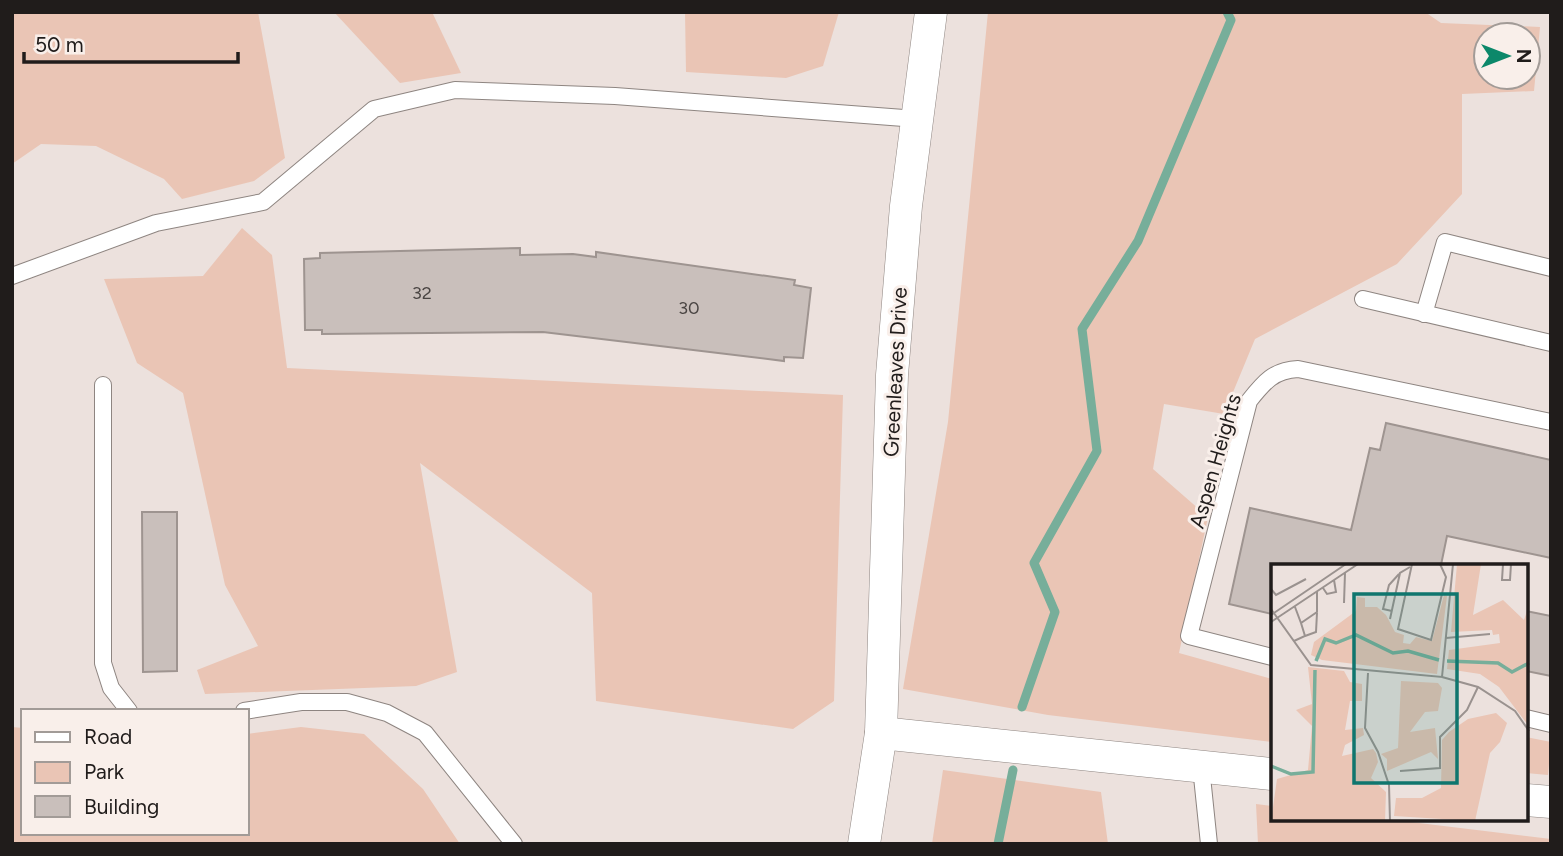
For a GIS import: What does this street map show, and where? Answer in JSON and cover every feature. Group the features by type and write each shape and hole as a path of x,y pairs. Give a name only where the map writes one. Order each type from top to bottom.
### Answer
{"street":[{"name":"Greenleaves Drive","path":"864,844 881,733 892,375 906,206 931,12"},
{"path":"881,733 1271,774"},
{"path":"1528,800 1551,802"}],"lane":[{"path":"12,275 156,223 263,202 374,108 455,90 615,96 917,119"},
{"path":"1424,314 1445,242 1551,268"},
{"path":"1363,299 1551,343"},
{"name":"Aspen Heights","path":"1271,657 1189,636 1249,401 1264,382 1281,369 1298,369 1551,422"},
{"path":"103,386 103,663 111,688 127,709"},
{"path":"248,710 301,702 346,702 387,713 425,733 514,844"},
{"path":"1528,718 1551,724"},
{"path":"1201,766 1209,844"}],"green space":[{"path":"12,12 258,12 285,158 254,181 182,199 164,179 96,146 41,144 12,164"},
{"path":"334,12 432,12 461,73 400,83"},
{"path":"685,12 839,12 823,66 786,78 686,72"},
{"path":"988,12 1425,12 1441,23 1472,24 1472,91 1534,91 1462,94 1462,194 1397,264 1255,339 1224,414 1164,404 1153,469 1208,517 1179,653 1271,679 1271,742 1048,715 903,689 948,422"},
{"path":"242,228 272,255 287,368 843,395 834,701 793,729 596,701 592,593 420,463 457,672 416,686 205,694 197,670 258,646 225,585 183,393 137,363 104,279 203,276"},
{"path":"12,727 21,728 21,835 248,835 248,734 301,727 364,734 423,789 460,844 12,844"},
{"path":"1528,737 1551,742 1548,775 1528,773"},
{"path":"943,770 1101,792 1108,844 932,844"},
{"path":"1256,804 1271,806 1271,821 1402,821 1551,839 1551,844 1258,844"}],"building":[{"path":"520,248 520,255 573,254 596,257 596,252 795,280 794,285 811,288 803,358 784,357 784,361 543,332 322,334 322,330 305,330 304,259 320,258 320,253"},
{"path":"1386,423 1551,460 1551,558 1447,536 1441,564 1271,564 1271,614 1229,604 1250,508 1351,530 1370,448 1380,450"},
{"path":"142,512 177,512 177,671 143,672"},
{"path":"1528,611 1551,616 1551,676 1528,671"}],"waterway":[{"path":"1022,707 1055,612 1034,563 1097,451 1082,329 1138,241 1231,20 1227,12"},
{"path":"998,844 1013,770"}]}
